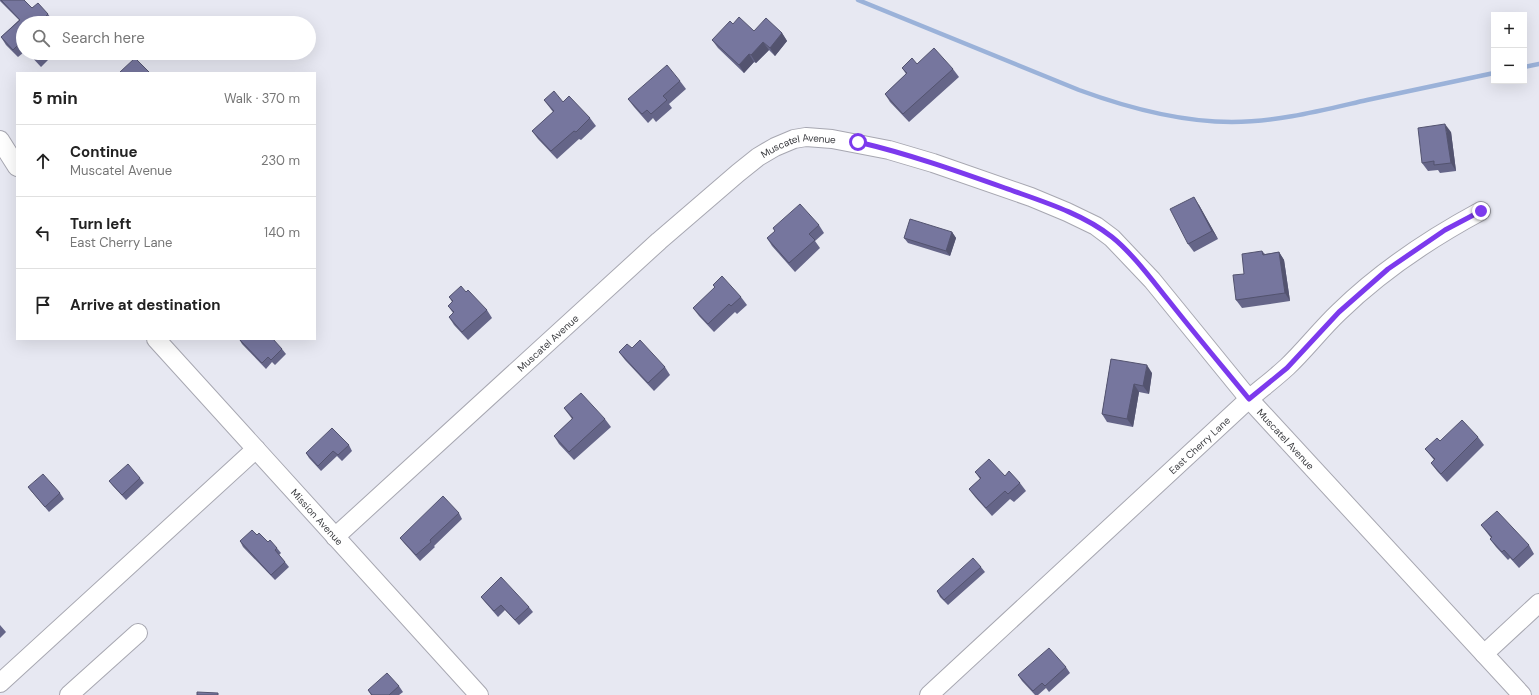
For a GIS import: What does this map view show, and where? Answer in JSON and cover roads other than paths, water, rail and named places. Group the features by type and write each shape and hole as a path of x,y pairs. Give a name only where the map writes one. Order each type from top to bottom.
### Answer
{"street":[{"name":"Muscatel Avenue","path":"335,537 659,241 738,173 758,157 775,147 794,139 806,137 832,138 858,142 933,162 1031,197 1067,212 1096,226 1112,238 1127,252 1249,399 1522,695"},
{"path":"0,140 16,165"},
{"name":"East Cherry Lane","path":"929,695 1249,399 1287,368 1339,312 1388,269 1445,230 1481,211"},
{"name":"Mission Avenue","path":"157,340 479,695"},
{"path":"0,683 256,449"},
{"path":"1484,654 1539,603"},
{"path":"70,695 138,633"}],"waterway":[{"path":"858,0 1079,90 1116,103 1154,113 1193,120 1232,122 1283,118 1491,74"},
{"path":"1527,66 1539,64"}]}
